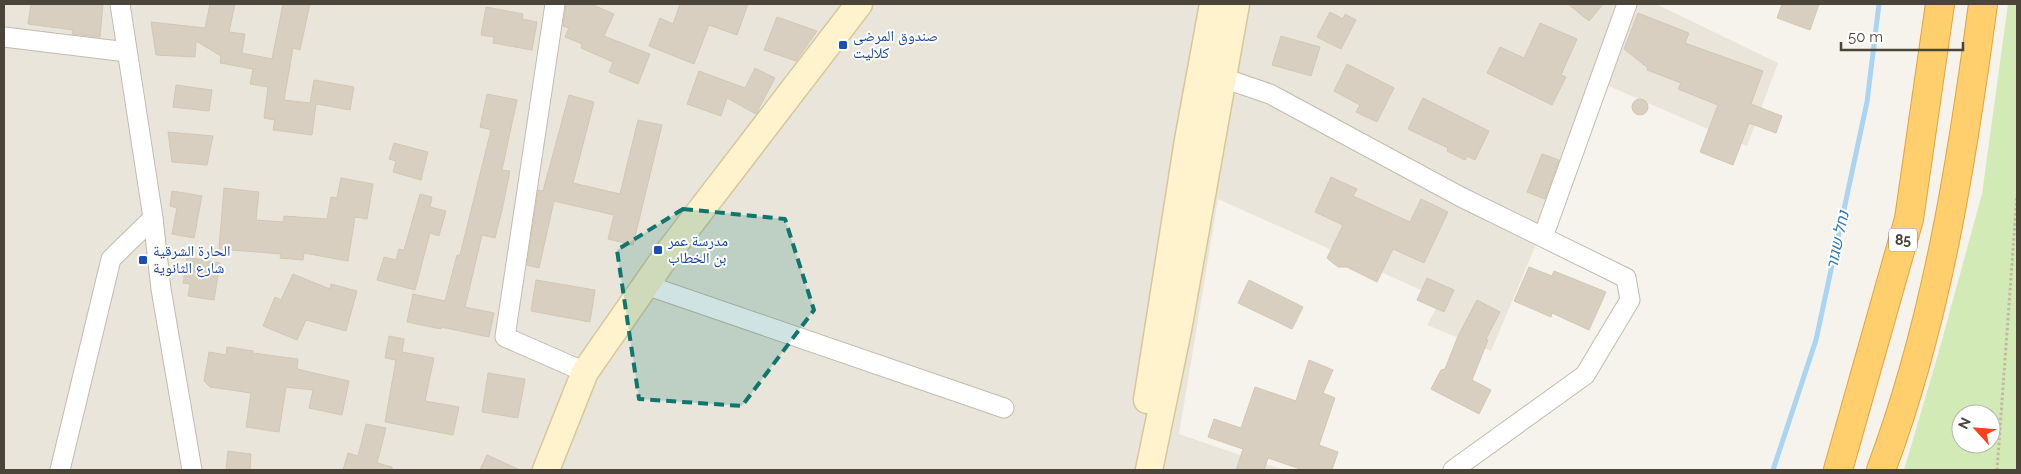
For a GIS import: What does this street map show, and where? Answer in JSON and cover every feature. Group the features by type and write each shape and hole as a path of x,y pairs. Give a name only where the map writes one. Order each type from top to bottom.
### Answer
{"highway":[{"name":"85","path":"1838,470 1908,220 1940,4"},
{"path":"1881,470 1894,437 1932,302 1961,156 1983,4"}],"street":[{"path":"120,4 153,218 161,289 192,470"},
{"path":"555,4 505,337 585,372"},
{"path":"546,470 585,372 668,254 859,4"},
{"path":"1136,470 1188,140 1212,4"},
{"path":"1149,470 1178,330 1236,4"},
{"path":"1543,237 1628,4"},
{"path":"4,37 128,52"},
{"path":"1223,78 1270,94 1461,197 1626,278 1630,300 1585,375 1453,470"},
{"path":"60,470 110,259 153,218"},
{"path":"646,285 1004,408"}],"path":[{"path":"1997,470 2017,195"}],"highlighted area":[{"path":"683,209 785,219 814,310 742,406 639,399 617,250"}],"shaded area":[{"path":"4,4 1656,4 1778,63 1747,146 1604,84 1491,351 1427,325 1441,299 1218,199 1179,434 1284,470 4,470"}],"green space":[{"path":"2008,4 2017,4 2017,470 1904,470 1982,194"}],"building":[{"path":"31,4 103,4 100,37 72,34 73,30 28,24"},
{"path":"210,4 235,4 229,32 245,34 242,53 272,59 283,4 310,4 300,50 293,48 284,100 310,103 314,80 354,87 350,110 316,104 312,135 273,130 275,120 264,118 268,87 250,84 253,69 220,63 221,56 196,41 195,57 156,55 151,22 205,28"},
{"path":"566,4 591,4 614,14 604,36 650,54 638,84 609,72 613,62 581,48 582,44 565,37 569,28 563,26"},
{"path":"680,4 748,4 737,35 709,25 694,64 649,46 660,18 673,24"},
{"path":"1568,4 1603,4 1589,21"},
{"path":"1782,4 1819,4 1810,30 1777,18"},
{"path":"486,7 523,14 522,19 537,22 532,50 493,43 494,37 481,35"},
{"path":"1330,12 1343,19 1345,14 1356,20 1341,49 1317,37"},
{"path":"1638,13 1689,33 1685,43 1763,71 1751,104 1782,116 1776,133 1749,123 1733,165 1700,152 1718,105 1678,89 1681,83 1647,70 1648,68 1624,49"},
{"path":"777,17 817,31 796,61 764,50"},
{"path":"1540,23 1577,39 1561,75 1566,77 1552,105 1487,73 1500,47 1524,58"},
{"path":"1281,36 1320,47 1311,76 1272,65"},
{"path":"1347,64 1394,88 1377,122 1356,112 1360,105 1334,91"},
{"path":"755,68 775,78 756,114 727,98 721,116 687,104 699,71 745,88"},
{"path":"176,85 212,90 209,111 173,107"},
{"path":"487,94 517,100 502,170 510,171 495,238 482,235 465,307 494,313 489,337 407,322 413,294 445,301 457,255 460,255 491,130 480,127"},
{"path":"569,95 594,102 573,183 620,194 638,120 662,125 633,245 608,239 614,215 554,201 539,268 527,265 538,190 543,191"},
{"path":"1423,98 1489,131 1475,160 1467,156 1465,160 1447,151 1448,148 1408,129"},
{"path":"1640,99 1646,101 1648,107 1646,113 1640,115 1634,113 1632,107 1634,101"},
{"path":"168,132 213,136 207,165 172,162"},
{"path":"394,143 428,152 421,180 393,172 396,161 389,159"},
{"path":"1542,154 1559,160 1545,199 1527,192"},
{"path":"1331,177 1357,189 1353,196 1410,222 1421,199 1448,212 1424,263 1393,249 1377,282 1347,267 1338,267 1327,258 1343,225 1315,212"},
{"path":"341,178 373,184 367,219 355,217 348,261 304,253 303,260 280,258 281,254 219,249 224,188 259,192 256,220 283,222 284,216 327,219 331,197 337,198"},
{"path":"172,191 202,196 194,238 172,234 177,208 170,206"},
{"path":"420,194 432,197 430,207 446,211 439,236 430,233 415,290 377,280 384,257 396,260 399,249 404,250"},
{"path":"187,257 220,263 214,300 188,296 190,284 183,283"},
{"path":"1529,267 1552,276 1554,271 1606,292 1589,330 1552,313 1551,317 1514,301"},
{"path":"293,274 330,289 331,284 357,291 346,331 306,320 297,340 263,326 275,297 281,300"},
{"path":"1427,278 1454,290 1444,312 1417,300"},
{"path":"536,280 595,290 590,322 531,311"},
{"path":"1249,280 1303,307 1292,329 1238,303"},
{"path":"1477,300 1500,312 1486,339 1488,340 1472,380 1491,390 1479,414 1431,389 1441,370 1445,369 1458,336"},
{"path":"389,336 404,339 402,352 434,358 425,401 459,407 453,435 385,422 396,360 385,358"},
{"path":"227,347 253,351 253,353 298,359 297,369 349,381 342,415 309,408 313,390 286,387 279,432 246,427 251,393 210,387 204,381 209,352 226,355"},
{"path":"1309,360 1333,370 1323,393 1335,398 1319,445 1338,452 1332,470 1303,470 1268,458 1264,470 1236,470 1243,449 1208,437 1214,419 1241,428 1255,387 1296,401"},
{"path":"488,373 525,379 518,418 482,412"},
{"path":"366,424 386,428 377,463 392,467 392,470 343,470 348,453 358,456"},
{"path":"228,451 251,454 250,470 226,470"},
{"path":"487,455 520,470 480,470"}],"waterway":[{"name":"נחל שגור","path":"1773,470 1816,340 1867,102 1879,4"}],"place":[{"name":"صندوق المرضى كلاليت","path":"843,45"},
{"name":"مدرسة عمر بن الخطاب","path":"658,250"},
{"name":"الحارة الشرقية شارع الثانوية","path":"143,260"}]}
